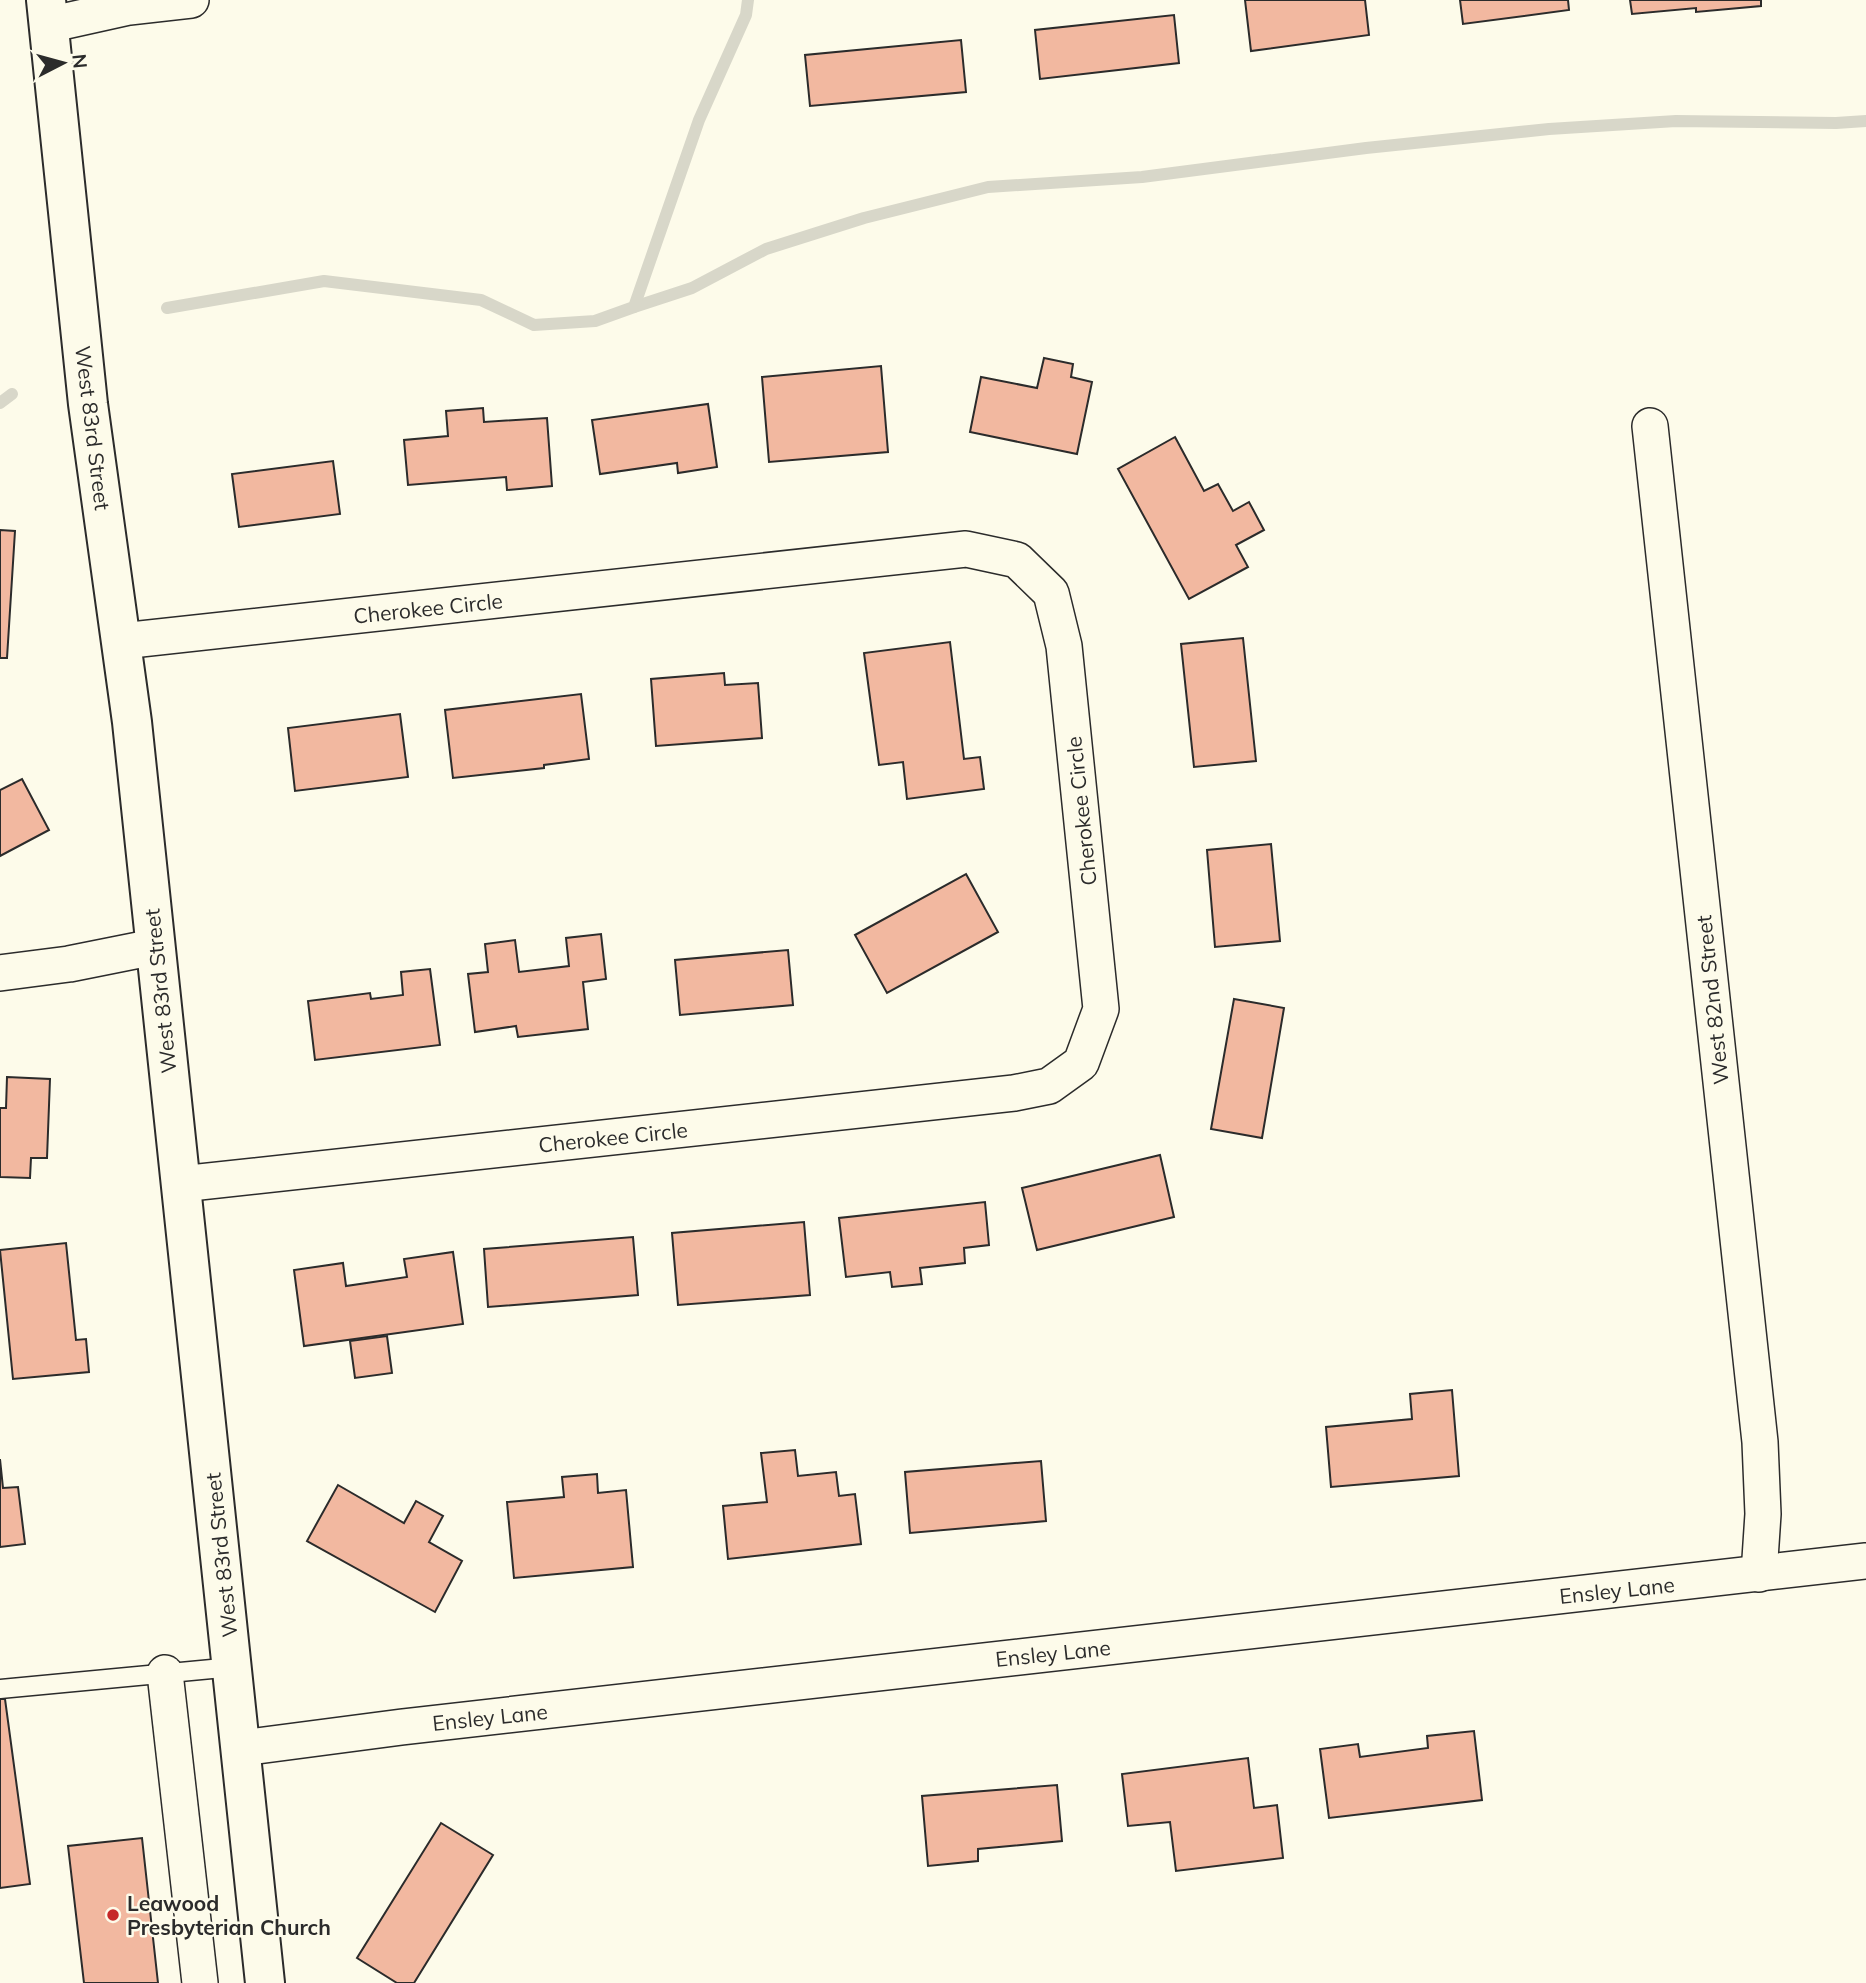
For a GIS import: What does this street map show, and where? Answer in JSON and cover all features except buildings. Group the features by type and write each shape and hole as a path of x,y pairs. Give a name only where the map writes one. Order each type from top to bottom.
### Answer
{"street":[{"path":"47,13 191,0"},
{"name":"West 83rd Street","path":"47,13 88,404 122,641 265,1983"},
{"name":"West 82nd Street","path":"1650,426 1760,1442 1763,1514 1759,1574"},
{"name":"Cherokee Circle","path":"122,641 966,549 1017,560 1051,593 1064,646 1101,1009 1081,1063 1049,1086 986,1096 181,1184"},
{"path":"0,973 69,964 154,947"},
{"name":"Ensley Lane","path":"241,1748 402,1727 1866,1562"},
{"path":"165,1673 200,1983"}],"lane":[{"path":"0,1689 233,1667"}],"waterway":[{"path":"167,308 324,281 481,300 534,325 595,321 634,307 699,120 746,15 748,0"},
{"path":"634,307 692,288 766,249 864,218 988,187 1142,177 1366,148 1549,129 1676,121 1866,121"},
{"path":"0,403 12,394"}],"place":[{"name":"Leawood Presbyterian Church","path":"113,1915"}]}
